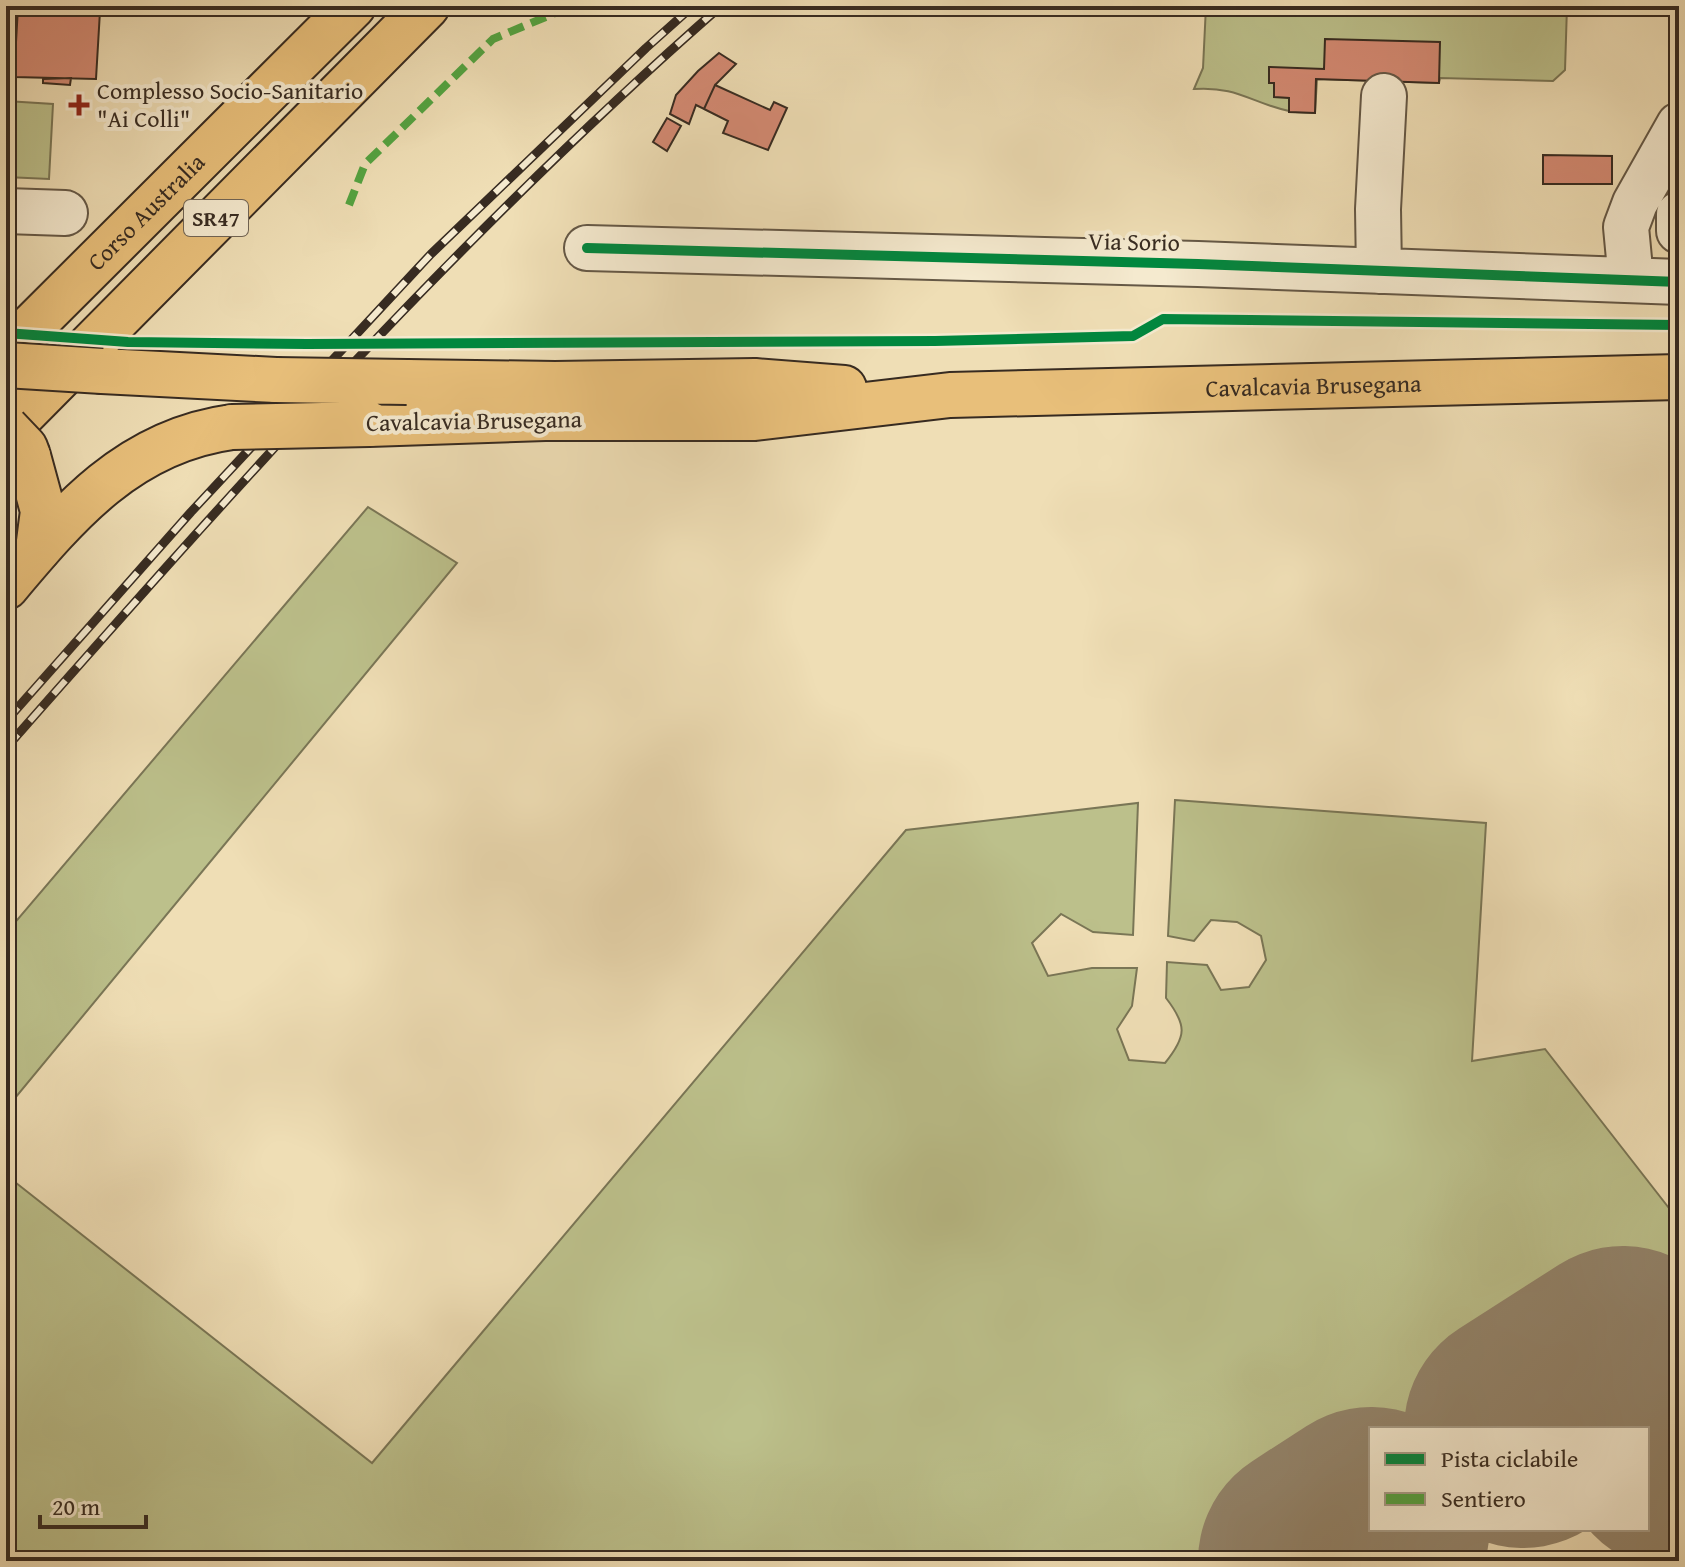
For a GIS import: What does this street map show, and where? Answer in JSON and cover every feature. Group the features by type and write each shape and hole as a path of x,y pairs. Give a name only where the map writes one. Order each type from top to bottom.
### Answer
{"main road":[{"name":"Corso Australia","path":"6,352 353,6"},
{"name":"SR47","path":"13,438 427,6"},
{"path":"6,326 34,299 138,220"},
{"name":"Cavalcavia Brusegana","path":"6,365 276,380 555,384 755,381 950,395"},
{"name":"Cavalcavia Brusegana","path":"6,587 71,512 120,470 171,444 210,430 232,427 545,418 755,418 950,395 1679,377"},
{"path":"13,438 43,511 38,549"}],"street":[{"path":"1379,271 1378,209 1384,96"},
{"path":"1631,280 1626,227 1635,203 1679,125"},
{"path":"6,211 65,213"},
{"path":"1679,214 1679,231"},
{"name":"Via Sorio","path":"587,248 1198,264 1679,282"}],"green space":[{"path":"1206,6 1567,6 1565,70 1553,81 1440,78 1439,83 1317,79 1315,113 1292,112 1222,90 1194,89 1203,68"},
{"path":"6,101 53,104 49,179 6,177"},
{"path":"368,507 457,563 6,1109 6,933"},
{"path":"1175,800 1486,823 1472,1061 1545,1049 1679,1221 1679,1452 1623,1365 1526,1427 1369,1427 1369,1527 1317,1561 6,1561 6,1175 372,1463 906,830 1138,803 1133,935 1093,932 1061,914 1032,943 1048,976 1092,968 1137,968 1132,1006 1117,1029 1129,1060 1165,1063 1181,1038 1181,1023 1166,998 1167,962 1207,965 1221,990 1249,987 1266,960 1261,936 1237,922 1211,920 1194,941 1168,936"},
{"path":"1679,1521 1679,1561 1615,1561"}],"building":[{"path":"75,6 75,9 100,11 96,79 14,77 18,7"},
{"path":"1325,39 1440,42 1439,83 1316,79 1315,113 1289,112 1289,98 1274,97 1274,83 1269,83 1269,67 1324,69"},
{"path":"719,53 736,64 715,85 704,109 696,105 689,124 670,114 676,95"},
{"path":"71,78 70,85 43,83 43,79"},
{"path":"715,85 770,110 774,102 787,108 768,150 723,133 728,121 704,109"},
{"path":"667,118 681,126 667,151 653,142"},
{"path":"1543,155 1612,156 1612,184 1543,184"}],"runway":[{"path":"1526,1427 1623,1365 1679,1452"},
{"path":"1317,1561 1369,1527"}],"railway":[{"path":"6,721 191,512 431,254 693,6"},
{"path":"6,748 264,459 441,272 625,92 721,6"}],"marked path":[{"path":"349,205 365,164 493,39 572,6"}],"cycle path":[{"path":"587,248 1198,264 1679,282"},
{"path":"6,333 128,342 307,344 935,341 1133,336 1163,319 1679,325"}],"place":[{"name":"Complesso Socio-Sanitario \"Ai Colli\"","path":"79,105"}]}
